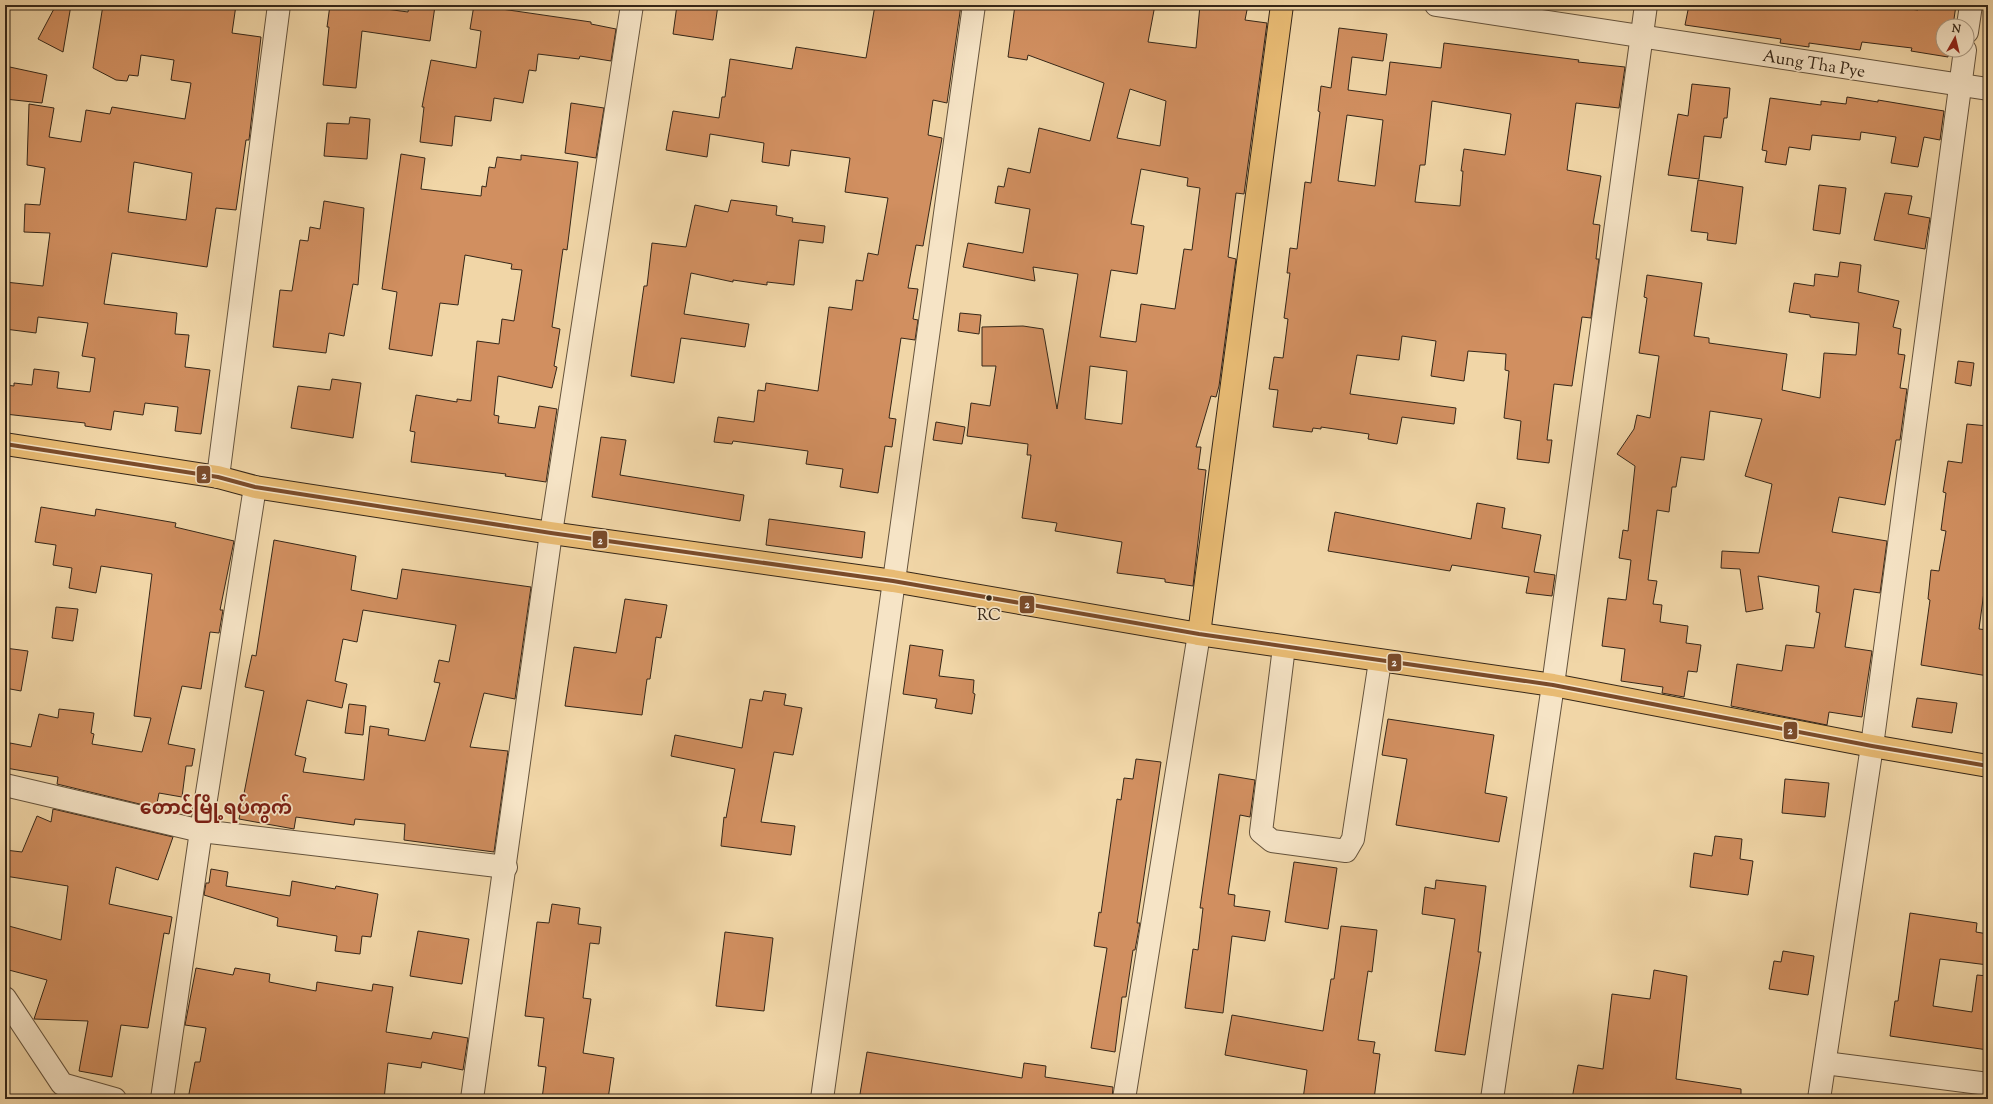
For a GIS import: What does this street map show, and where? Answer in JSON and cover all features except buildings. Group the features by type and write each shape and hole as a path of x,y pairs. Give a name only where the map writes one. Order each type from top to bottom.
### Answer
{"main road":[{"path":"1199,634 1282,5"},
{"path":"5,444 218,477 255,487 551,533 893,582 1199,634 1553,685 1872,746 1988,766"}],"street":[{"path":"218,477 279,5"},
{"path":"472,1099 506,867 551,533 632,5"},
{"path":"822,1099 974,5"},
{"name":"Aung Tha Pye","path":"1436,5 1988,89"},
{"path":"1492,1099 1553,685 1646,5"},
{"path":"1969,18 1971,5"},
{"path":"1819,1099 1872,746 1964,58"},
{"path":"162,1099 201,831 255,487"},
{"path":"1124,1099 1199,634"},
{"path":"1284,647 1261,832 1272,841 1346,851 1353,839 1380,661"},
{"path":"6,785 201,831 506,867"},
{"path":"5,998 62,1084 115,1099"},
{"path":"1825,1063 1988,1084"}],"transit line":[{"name":"2","path":"5,444 218,477 255,487 551,533 893,581 1199,634 1553,685 1872,746 1988,766"}],"place":[{"name":"RC","path":"989,598"}],"district":[{"name":"တောင်မြို့ရပ်ကွက်","path":"216,807"}]}
